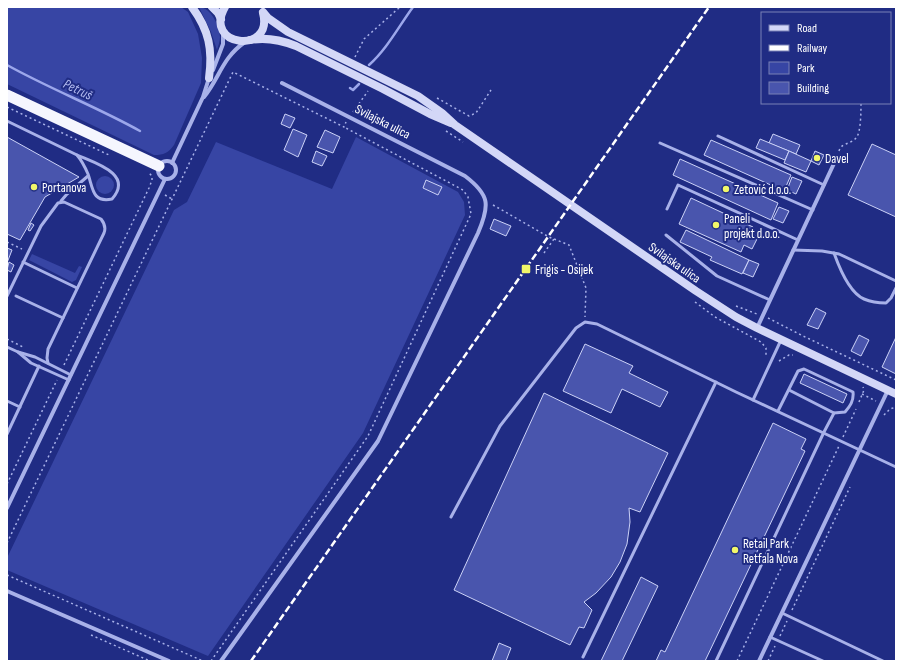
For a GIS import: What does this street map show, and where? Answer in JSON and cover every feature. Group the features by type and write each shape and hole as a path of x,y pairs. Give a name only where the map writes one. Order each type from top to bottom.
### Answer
{"highway":[{"path":"7,95 159,166"}],"main road":[{"path":"192,7 202,22 210,46 211,66 209,78"},
{"path":"212,7 218,13 223,30 229,37 234,40 248,41 260,33 263,27 264,19 261,9"},
{"path":"221,19 222,12 225,7"},
{"name":"Svilajska ulica","path":"261,9 268,18 288,32 418,96 442,113 455,125 696,292 736,317 756,328 896,394"},
{"name":"Svilajska ulica","path":"248,41 260,38 296,46 430,114 455,125"}],"street":[{"path":"172,163 203,97 223,44 223,30"},
{"path":"203,97 209,90 225,60 233,51 248,41"},
{"name":"Svilajska ulica","path":"282,83 465,176 479,188 486,201"},
{"path":"756,328 838,157"},
{"path":"165,162 172,163 175,167 175,172 172,177 165,178 159,174 159,166 165,162"},
{"path":"7,508 165,178"},
{"path":"222,661 378,441 478,233 486,210 486,201"},
{"path":"759,661 888,390"},
{"path":"7,591 170,661"}],"lane":[{"path":"7,121 111,171 117,177 118,183 116,195 112,199 105,201 96,197 93,193 83,164 77,155"},
{"path":"718,136 824,185"},
{"path":"660,143 813,210"},
{"path":"7,296 45,218 54,206 88,176"},
{"path":"667,209 678,185 798,240"},
{"path":"48,363 47,353 51,342 104,233 105,226 101,220 61,201"},
{"path":"666,235 717,276 770,300"},
{"path":"793,250 839,254 896,281"},
{"path":"834,253 838,264 853,290 863,299 875,303 886,303 891,298 896,288"},
{"path":"23,262 77,288"},
{"path":"16,296 63,318"},
{"path":"451,517 500,426 576,328 585,322 597,324 753,400 842,440 896,467"},
{"path":"753,400 781,340"},
{"path":"7,347 18,352 29,354 71,375"},
{"path":"18,352 26,360 69,380"},
{"path":"7,434 39,366"},
{"path":"778,411 798,371 804,370 853,392 854,398 845,412 834,413 789,390"},
{"path":"583,657 716,382"},
{"path":"7,401 20,407"},
{"path":"716,661 834,413"},
{"path":"782,613 883,661"},
{"path":"770,637 822,661"}],"path":[{"path":"352,63 364,39 400,7"},
{"path":"7,543 233,72 344,127 463,190 468,197 472,214 368,436 211,661"},
{"path":"344,127 349,116 370,87"},
{"path":"437,98 469,116 476,113 491,90"},
{"path":"838,157 839,148 856,139 859,134 861,104"},
{"path":"443,129 467,144"},
{"path":"486,201 512,217 554,239 569,245 586,288 585,322"},
{"path":"544,253 554,239"},
{"path":"7,242 22,249"},
{"path":"694,301 715,317 761,342 766,348 766,354 773,358 780,361 789,355 794,355"},
{"path":"730,303 748,312 763,315 803,336 896,380"},
{"path":"738,661 842,440 864,390 864,387 862,386"},
{"path":"882,420 885,414 896,406"},
{"path":"768,661 850,486"},
{"path":"7,575 203,661"}],"green space":[{"path":"7,7 181,7 188,12 198,34 202,58 201,83 172,148 166,153 154,155 7,84"},
{"path":"199,7 207,10 217,23 220,37 217,50 211,32"},
{"path":"356,137 458,192 464,202 465,215 363,433 208,656 7,570 7,558 174,210 187,202 216,142 332,189"},
{"path":"105,176 111,179 114,185 111,191 105,194 99,191 96,185 99,179"},
{"path":"32,254 75,273 79,266 82,267 76,280 72,282 29,260"}],"building":[{"path":"285,114 295,118 290,128 281,124"},
{"path":"293,129 307,135 298,157 284,150"},
{"path":"325,130 340,137 333,153 317,147"},
{"path":"773,134 800,145 796,154 769,143"},
{"name":"Portanova","path":"7,137 79,177 45,197 20,240 7,234"},
{"path":"760,139 789,151 785,160 756,148"},
{"path":"711,140 791,175 784,191 704,155"},
{"path":"872,144 896,155 896,217 848,195"},
{"path":"316,151 327,156 322,166 312,162"},
{"path":"789,151 811,161 806,172 784,163"},
{"name":"Davel","path":"815,151 824,155 819,165 811,161"},
{"name":"Zetović d.o.o.","path":"680,159 778,203 771,220 673,175"},
{"path":"792,177 802,181 796,194 787,190"},
{"path":"426,180 442,187 438,195 423,188"},
{"name":"Paneli projekt d.o.o.","path":"691,198 753,227 750,233 758,237 752,249 744,245 741,252 679,224"},
{"path":"779,207 789,211 783,223 773,219"},
{"path":"494,219 511,226 506,236 490,229"},
{"path":"31,223 34,225 30,231 28,230"},
{"path":"686,230 749,260 742,274 710,260 712,257 680,242"},
{"path":"7,248 12,250 7,263"},
{"path":"749,260 759,264 753,277 743,273"},
{"path":"9,262 14,265 11,272 7,270"},
{"path":"816,308 826,313 818,329 807,325"},
{"path":"859,335 869,340 861,356 851,351"},
{"path":"896,337 896,374 882,367"},
{"path":"585,344 633,366 629,373 668,392 660,407 622,389 611,413 563,391"},
{"path":"804,374 847,394 843,403 800,383"},
{"path":"544,393 668,453 640,512 629,508 630,522 627,544 620,562 611,577 596,593 584,602 592,610 584,628 579,627 570,645 454,590"},
{"name":"Retail Park Retfala Nova","path":"773,423 806,439 801,449 805,451 705,661 656,661 661,650 665,652"},
{"path":"641,577 658,586 622,661 601,661"},
{"path":"499,643 511,648 506,661 492,661"}],"waterway":[{"name":"Petruš","path":"369,65 387,45 413,7"},
{"name":"Petruš","path":"7,65 140,131"},
{"name":"Petruš","path":"350,88 353,90 359,84"}],"railway":[{"path":"251,661 709,7"}],"place":[{"name":"Davel","path":"817,158"},
{"name":"Portanova","path":"34,187"},
{"name":"Zetović d.o.o.","path":"726,189"},
{"name":"Paneli projekt d.o.o.","path":"716,225"},
{"name":"Frigis - Osijek","path":"526,269"},
{"name":"Retail Park Retfala Nova","path":"735,550"}]}
